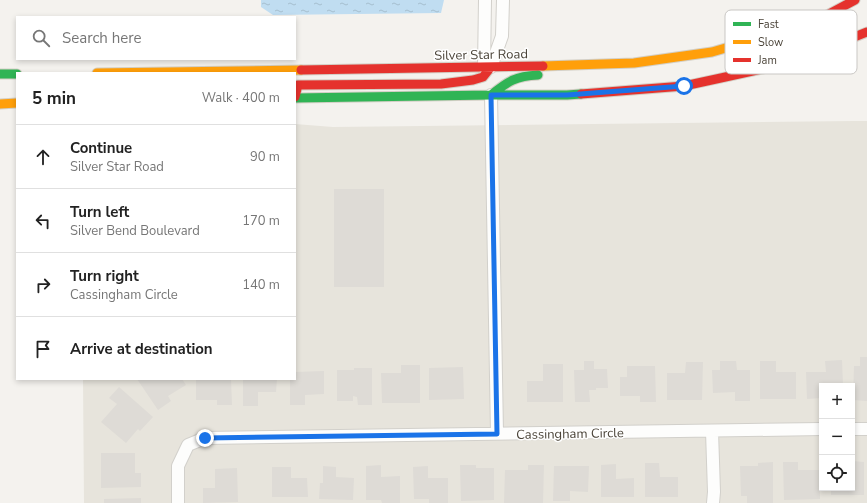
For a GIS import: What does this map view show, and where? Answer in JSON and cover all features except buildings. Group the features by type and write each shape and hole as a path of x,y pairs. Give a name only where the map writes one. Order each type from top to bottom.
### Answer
{"main road":[{"name":"Silver Star Road","path":"836,10 855,0"},
{"path":"857,36 867,32"},
{"name":"Silver Star Road","path":"162,72 488,67 634,63 712,52 725,48"},
{"path":"692,63 712,52"},
{"path":"296,94 298,85 441,84 472,80 483,77 488,67"},
{"path":"0,74 16,74"},
{"path":"296,98 567,95 684,86 739,74"},
{"path":"491,95 513,79 524,76 548,75"},
{"path":"0,104 16,103"}],"street":[{"path":"484,0 488,67"},
{"path":"488,67 502,36 503,0"},
{"path":"491,95 497,434"},
{"name":"Cassingham Circle","path":"178,503 178,466 188,445 205,438 819,429"},
{"path":"855,429 867,429"},
{"path":"712,431 713,503"}],"shaded area":[{"path":"867,121 867,503 84,503 83,380 296,380 296,124 333,127"}],"water":[{"path":"261,0 444,0 441,13 273,15 261,7"}],"traffic: fast":[{"path":"0,74 16,74"},
{"path":"491,95 502,86 513,80 538,75"},
{"path":"296,98 581,94"}],"traffic: slow":[{"path":"543,66 634,63 712,52 725,48"},
{"path":"165,72 301,70"},
{"path":"0,104 16,103"}],"traffic: jam":[{"path":"836,10 855,0"},
{"path":"857,36 867,32"},
{"path":"301,70 543,66"},
{"path":"296,93 298,85 441,84 473,80 483,77 491,67"},
{"path":"581,94 684,86 739,74"}],"route":[{"path":"205,438 497,434 491,95 567,95 684,86"}]}
